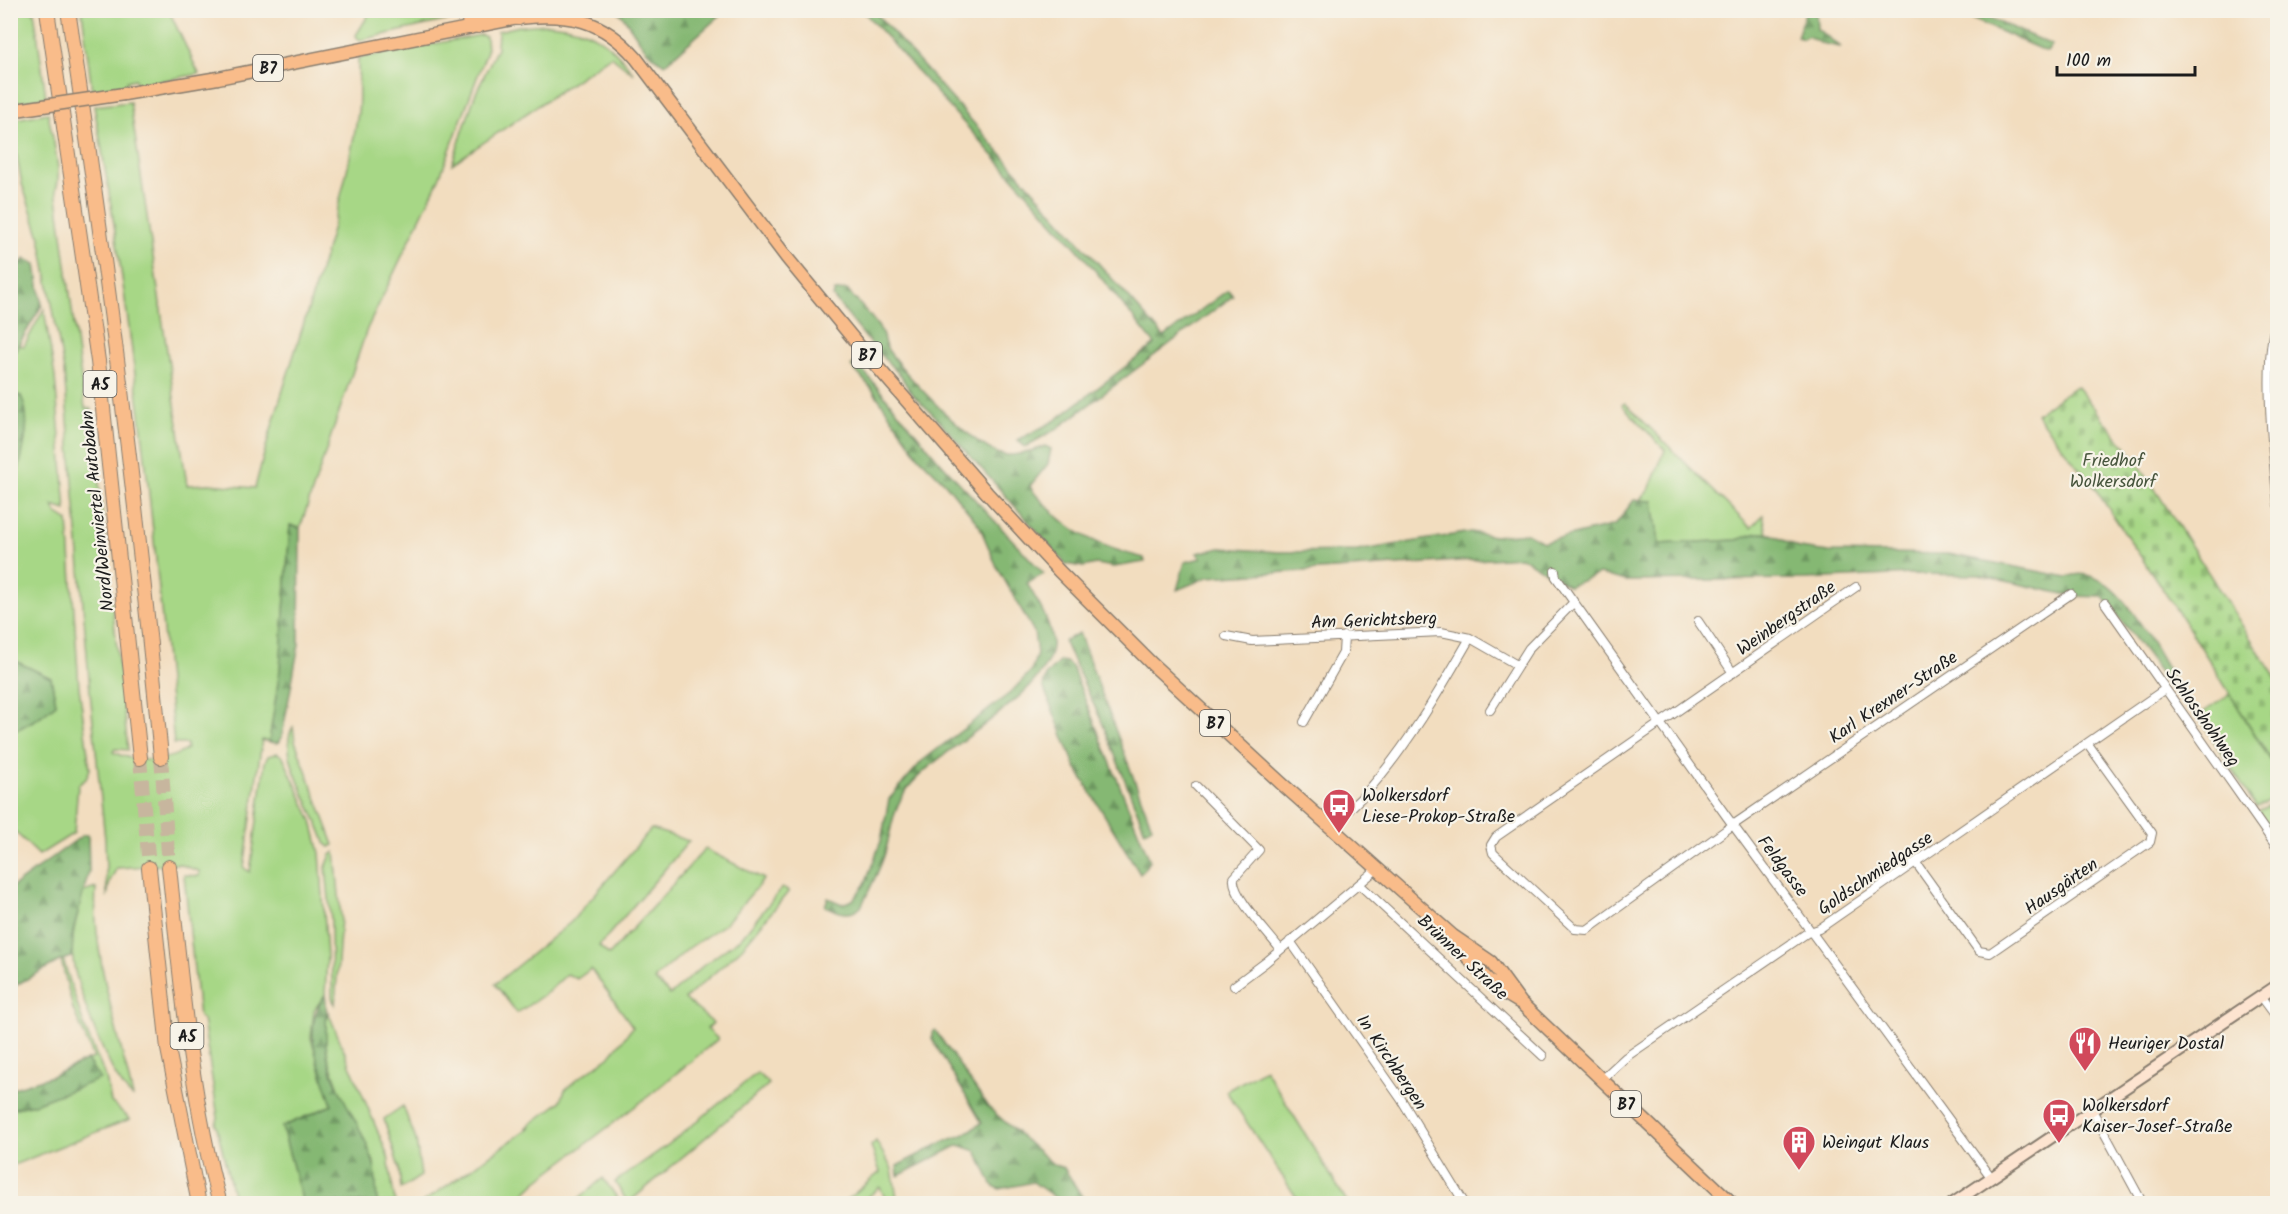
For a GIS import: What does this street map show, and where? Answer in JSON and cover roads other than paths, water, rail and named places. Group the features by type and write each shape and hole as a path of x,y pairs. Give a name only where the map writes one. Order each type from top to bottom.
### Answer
{"highway":[{"name":"Nord/Weinviertel Autobahn","path":"47,10 99,372 140,758"},
{"name":"Nord/Weinviertel Autobahn","path":"68,10 119,365 161,757"},
{"path":"468,10 474,26"},
{"path":"474,26 484,10"},
{"path":"491,10 518,18"},
{"name":"A5","path":"169,867 188,1044 220,1203"},
{"name":"A5","path":"149,868 168,1049 199,1203"}],"main road":[{"name":"Brünner Straße","path":"518,18 549,16 580,20 611,33 626,46 787,258 921,419 1059,571 1177,687 1377,869 1454,936 1491,962 1521,1003 1732,1203"},
{"name":"B7","path":"14,111 218,78 518,18"}],"street":[{"path":"2277,320 2271,344 2270,368 2277,505"},
{"name":"Feldgasse","path":"1555,571 1556,577 1733,825 1991,1178"},
{"name":"Weinbergstraße","path":"1660,723 1856,587"},
{"name":"Karl Krexner-Straße","path":"1660,723 1496,837 1491,845 1493,853 1581,931 1587,930 1733,825 2071,594"},
{"path":"1490,710 1517,665 1550,624 1574,602"},
{"name":"Schlosshohlweg","path":"2105,603 2277,849"},
{"name":"Weinbergstraße","path":"1698,621 1733,673"},
{"name":"Am Gerichtsberg","path":"1226,636 1246,641 1441,632 1470,638 1517,665"},
{"path":"1304,722 1343,653 1344,636"},
{"path":"1332,828 1351,805 1363,796 1400,748 1431,705 1470,638"},
{"name":"Goldschmiedgasse","path":"1601,1080 1626,1057 1916,863 2165,689"},
{"name":"Hausgärten","path":"1916,863 1979,951 1984,954 1990,953 2124,861 2150,842 2152,833 2088,744"},
{"path":"1196,786 1259,850 1233,882 1244,902 1280,949"},
{"path":"1234,986 1377,869"},
{"name":"Brünner Straße","path":"1359,884 1543,1056"},
{"name":"In Kirchbergen","path":"1290,941 1401,1099 1465,1203"},
{"path":"1952,1203 2277,985"},
{"path":"2261,996 2277,1019"},
{"path":"2092,1110 2144,1203"},
{"path":"2272,1203 2277,1200"}],"tunnel":[{"path":"161,757 169,867"},
{"path":"140,758 149,868"}],"place":[{"name":"Wolkersdorf Liese-Prokop-Straße","path":"1339,834"},
{"name":"Heuriger Dostal","path":"2085,1072"},
{"name":"Wolkersdorf Kaiser-Josef-Straße","path":"2059,1144"},
{"name":"Weingut Klaus","path":"1799,1171"}],"park label":[{"name":"Friedhof Wolkersdorf","path":"2113,470"}]}
